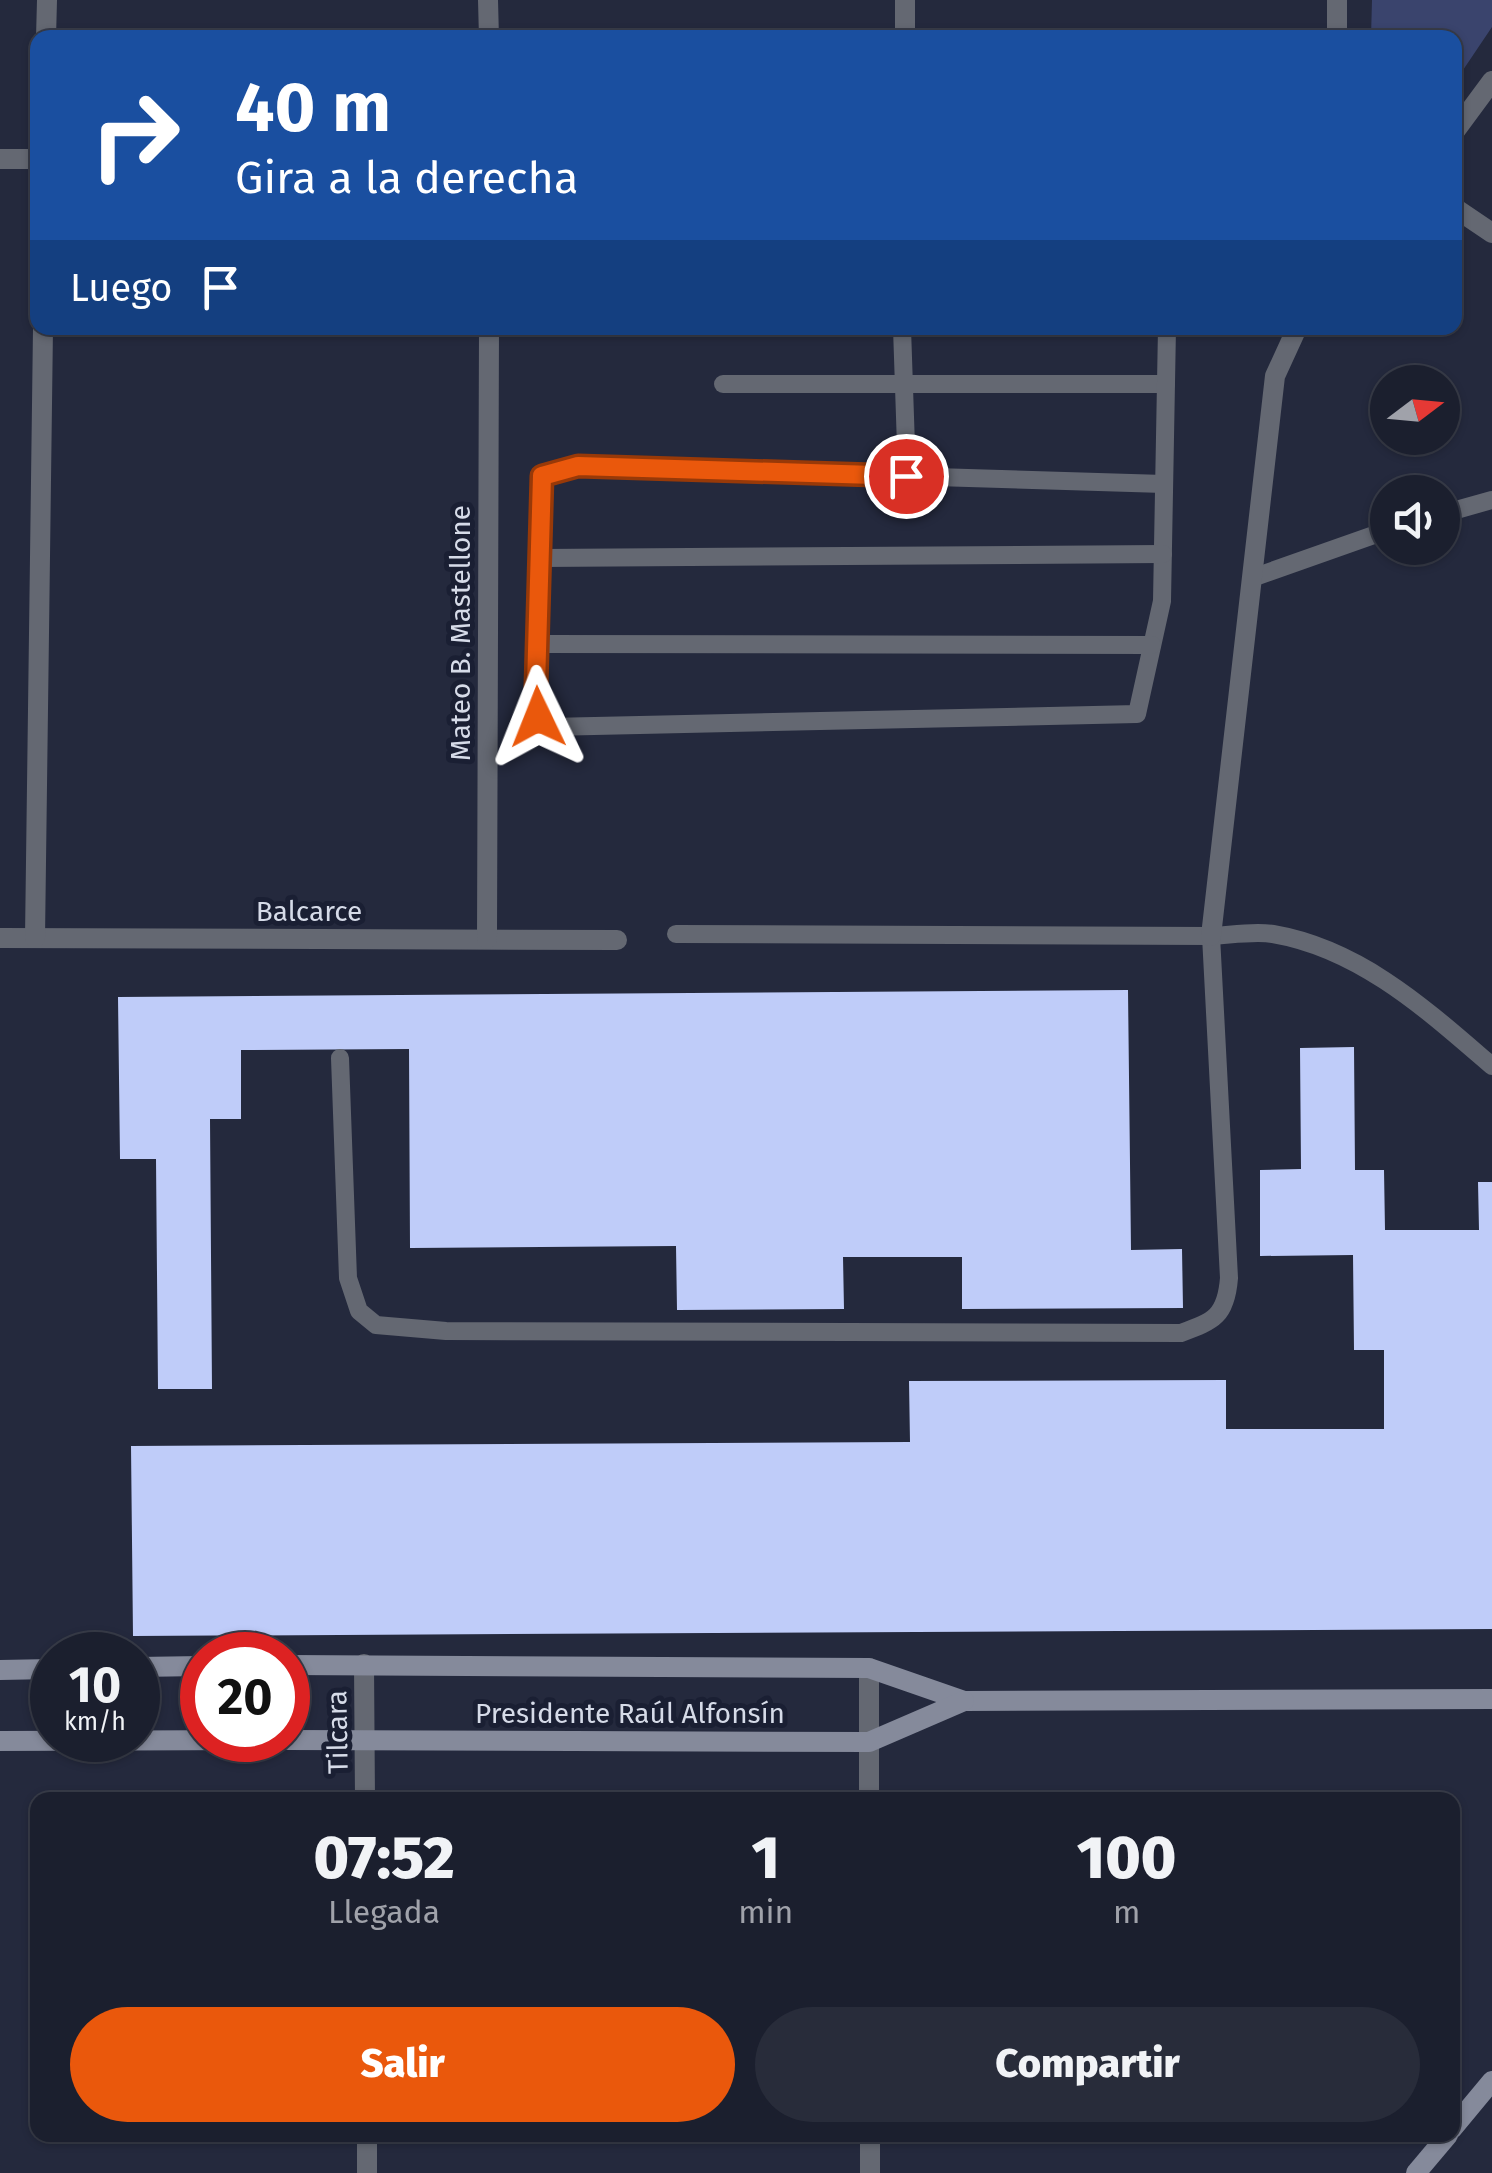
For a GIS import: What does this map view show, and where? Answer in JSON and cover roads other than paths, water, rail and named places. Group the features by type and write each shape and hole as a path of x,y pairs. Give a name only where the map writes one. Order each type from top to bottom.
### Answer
{"main road":[{"name":"Presidente Raúl Alfonsín","path":"310,1665 869,1668 964,1701 1492,1699"},
{"path":"0,1670 30,1669"},
{"name":"Presidente Raúl Alfonsín","path":"310,1740 869,1742 964,1701"},
{"path":"0,1741 180,1740"},
{"path":"1460,2120 1492,2081"},
{"path":"1416,2173 1442,2142"}],"street":[{"path":"46,30 47,0"},
{"path":"488,0 488,30"},
{"path":"905,0 905,30"},
{"path":"1337,0 1337,30"},
{"path":"1462,122 1492,81"},
{"path":"0,159 30,159"},
{"path":"1462,213 1492,233"},
{"path":"35,938 43,335"},
{"name":"Mateo B. Mastellone","path":"487,940 489,335"},
{"path":"1211,936 1275,376 1294,335"},
{"name":"Balcarce","path":"0,938 617,940"},
{"name":"Tilcara","path":"364,1664 365,1792"},
{"path":"869,1668 869,1792"},
{"path":"367,2142 368,2173"},
{"path":"870,2142 870,2173"}],"lane":[{"path":"902,335 906,476"},
{"path":"1164,484 578,466 542,476 538,717 549,726 1137,714 1162,600 1167,335"},
{"path":"723,384 1166,384"},
{"path":"1460,509 1492,500"},
{"path":"1252,578 1370,536"},
{"path":"540,558 1163,554"},
{"path":"537,644 1152,645"},
{"path":"676,934 1269,934 1296,940 1350,962 1406,992 1492,1066"},
{"path":"340,1058 348,1278 359,1311 376,1325 446,1332 1181,1332 1211,1322 1227,1302 1228,1290 1211,936"}]}
